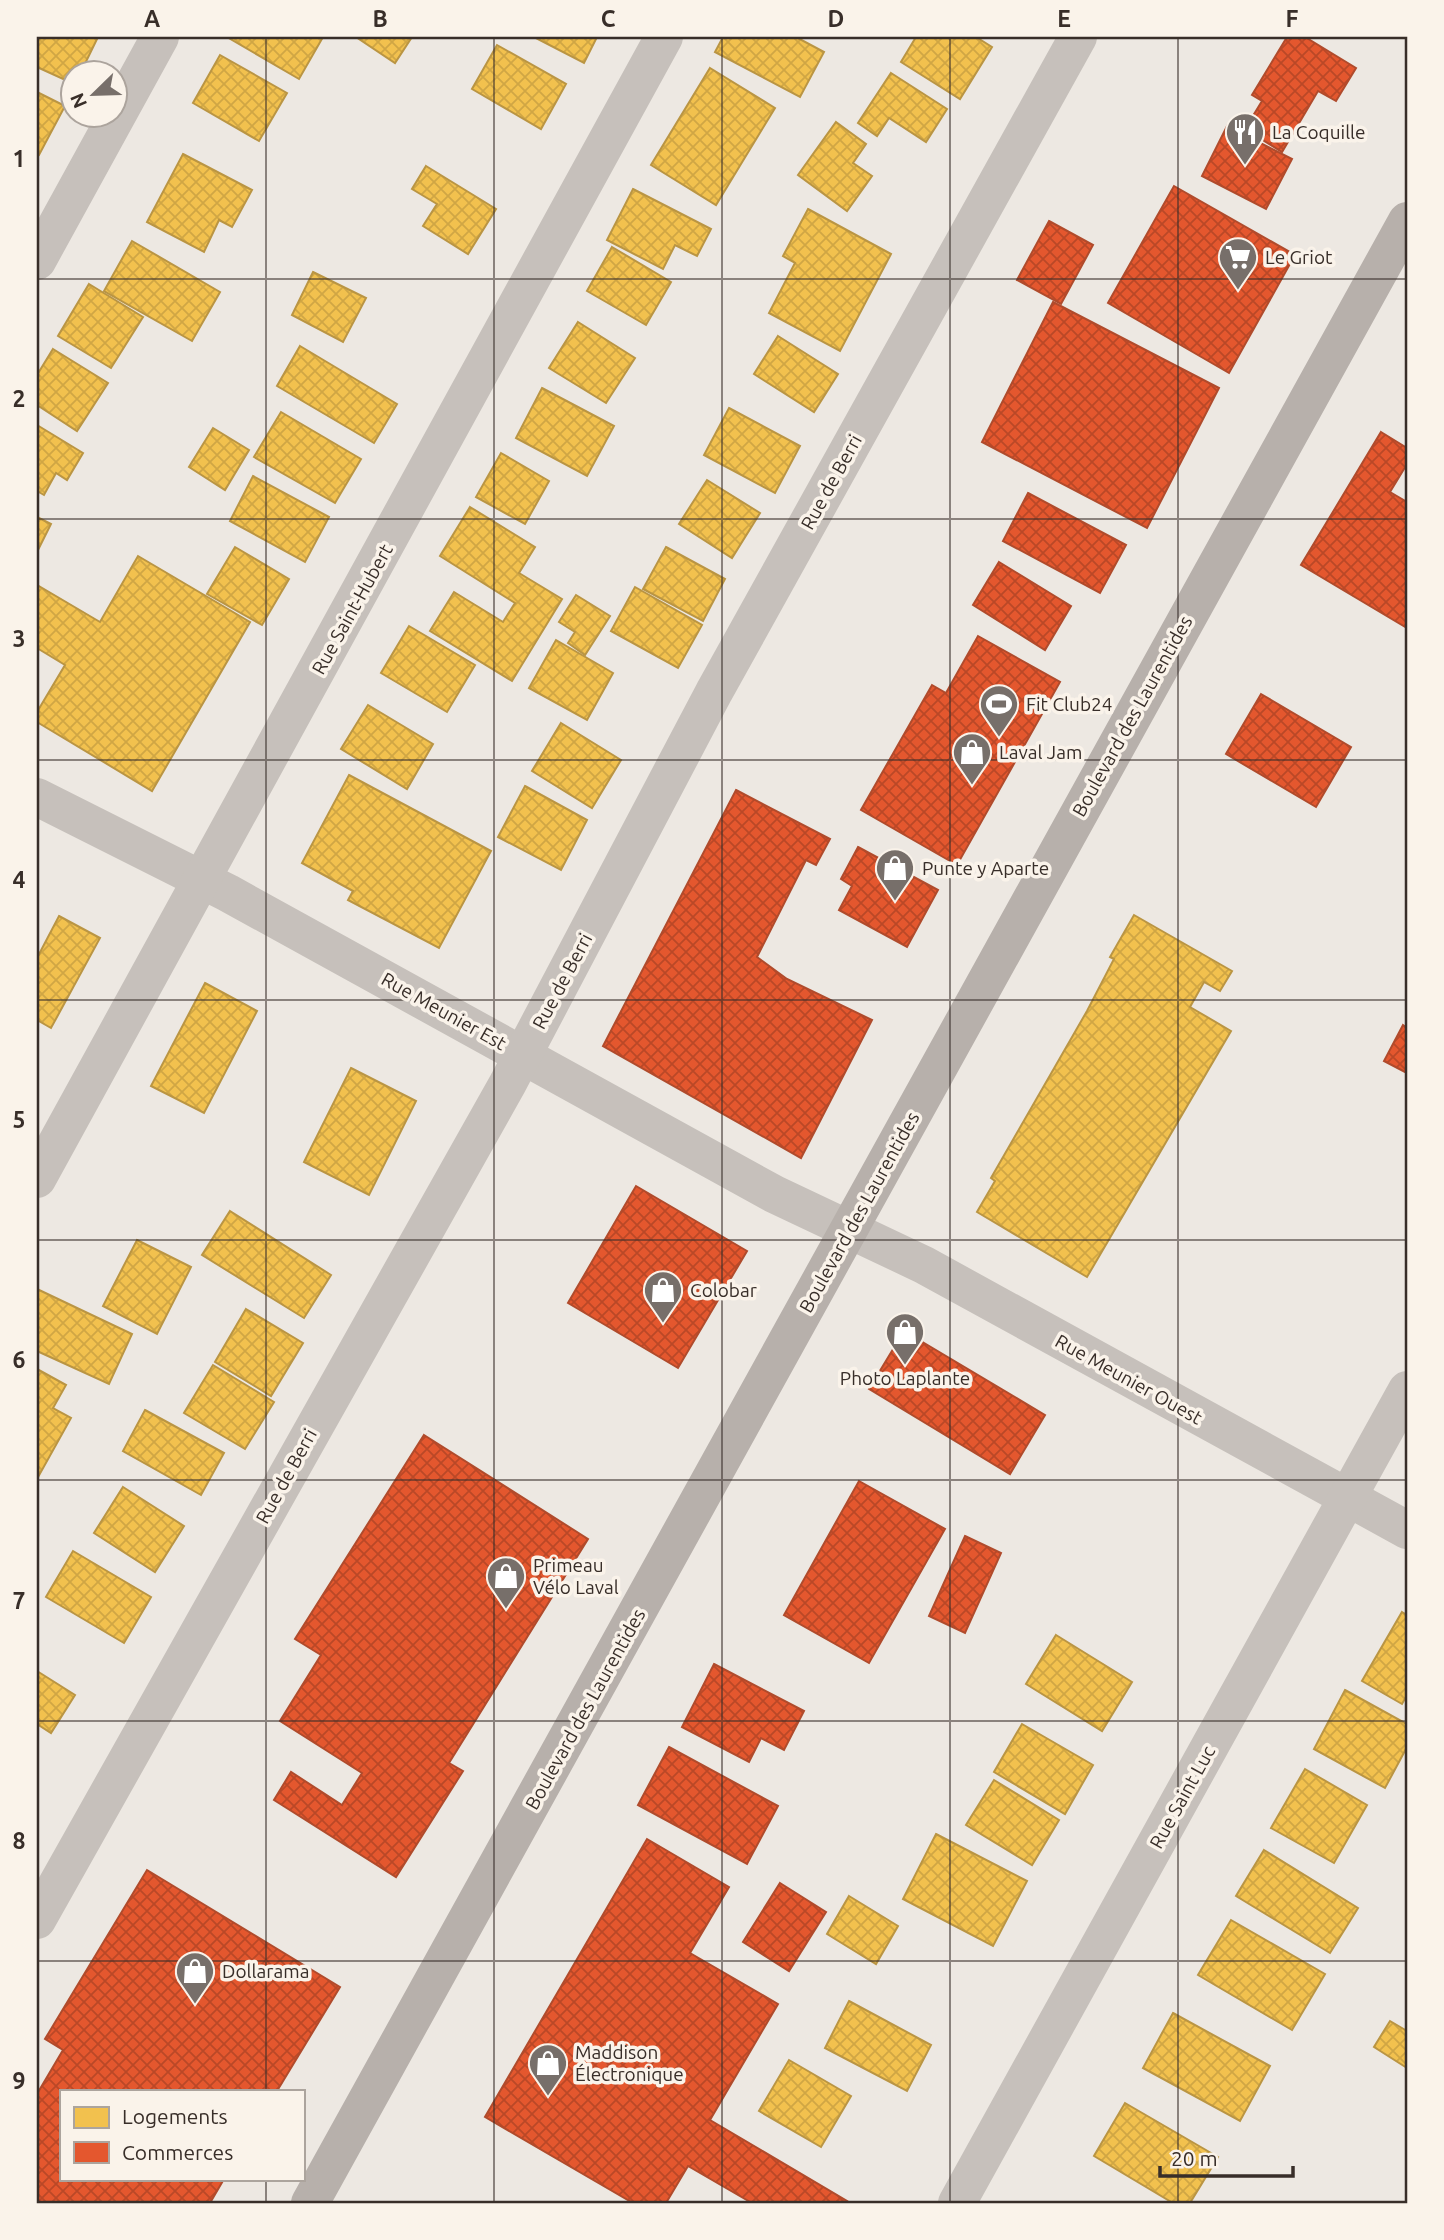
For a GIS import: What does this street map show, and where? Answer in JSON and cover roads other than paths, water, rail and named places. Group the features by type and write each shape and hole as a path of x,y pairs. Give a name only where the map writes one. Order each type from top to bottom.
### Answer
{"main road":[{"name":"Boulevard des Laurentides","path":"310,2203 1407,221"}],"street":[{"path":"37,261 160,37"},
{"name":"Rue Saint-Hubert","path":"37,1179 204,880 664,37"},
{"name":"Rue de Berri","path":"37,1920 523,1054 714,692 1077,37"},
{"name":"Rue Meunier Est","path":"37,797 204,880 774,1194 849,1229"},
{"name":"Rue Meunier Ouest","path":"849,1229 924,1265 1407,1530"},
{"name":"Rue Saint Luc","path":"957,2203 1407,1390"}],"place":[{"name":"La Coquille","path":"1245,166"},
{"name":"Le Griot","path":"1238,291"},
{"name":"Fit Club24","path":"999,738"},
{"name":"Laval Jam","path":"972,786"},
{"name":"Punte y Aparte","path":"895,902"},
{"name":"Colobar","path":"663,1324"},
{"name":"Photo Laplante","path":"905,1366"},
{"name":"Primeau Vélo Laval","path":"506,1610"},
{"name":"Dollarama","path":"195,2005"},
{"name":"Maddison Électronique","path":"548,2097"}]}
